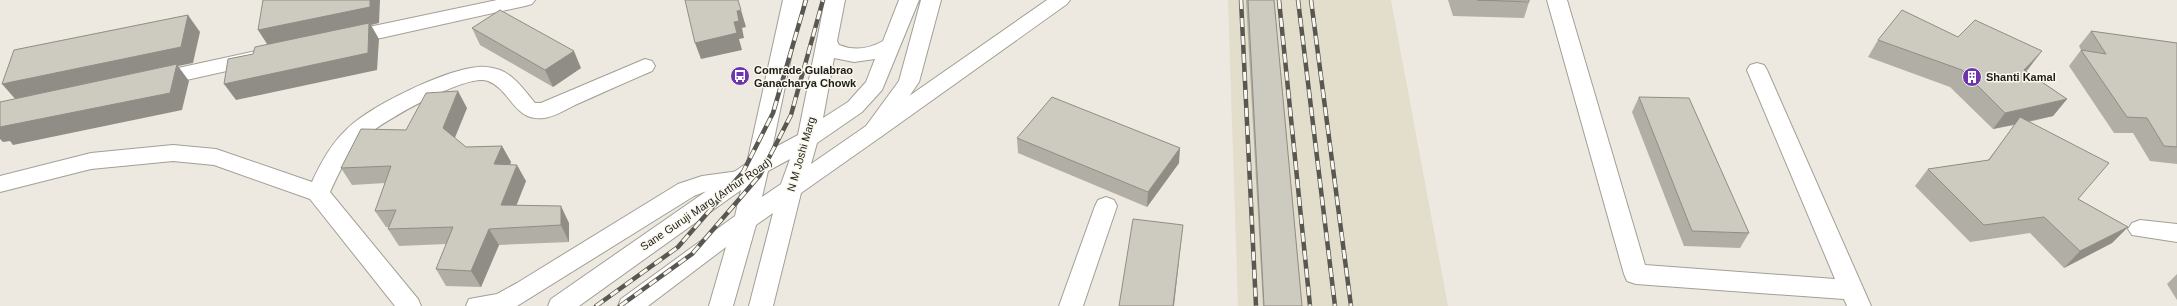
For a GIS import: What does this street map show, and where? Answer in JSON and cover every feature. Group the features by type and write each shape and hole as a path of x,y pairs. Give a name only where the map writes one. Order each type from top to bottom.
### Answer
{"street":[{"path":"325,43 526,0"},
{"path":"721,306 746,220 793,0"},
{"name":"N M Joshi Marg","path":"761,306 791,189 808,139 835,0"},
{"name":"Sane Guruji Marg (Arthur Road)","path":"560,306 758,166 808,139 855,107 875,84 909,0"},
{"path":"874,131 909,82 931,0"},
{"path":"630,306 746,220 1060,0"},
{"path":"1557,0 1636,274 1855,298 1757,70"},
{"path":"827,41 831,49 850,56 866,55 882,51 892,44"},
{"path":"139,83 278,53"},
{"path":"318,193 335,159 357,132 383,112 400,102 470,75 491,74 506,82 529,109 543,112 645,66"},
{"path":"0,184 91,160 173,153 216,157 318,193 409,306"},
{"path":"478,306 501,303 526,290 686,190 702,184 739,179"},
{"path":"1071,306 1106,206"},
{"path":"2140,229 2177,233"}],"shaded area":[{"path":"1228,0 1391,0 1448,306 1238,306"}],"building":[{"path":"263,0 370,0 370,7 258,30"},
{"path":"685,0 738,0 741,10 737,11 739,21 734,22 737,33 695,43"},
{"path":"1248,0 1274,0 1302,306 1264,306"},
{"path":"1477,0 1529,0 1529,2"},
{"path":"500,10 574,51 545,70 472,28"},
{"path":"1902,10 1958,37 1975,20 2042,51 2024,70 2067,99 2005,113 1962,70 1878,40"},
{"path":"188,15 181,47 2,84 14,50"},
{"path":"369,23 368,53 224,84 228,59 253,54 255,47"},
{"path":"2091,31 2177,43 2177,147 2164,146 2147,118 2127,117 2081,50 2106,54"},
{"path":"177,64 170,93 0,127 0,102"},
{"path":"458,91 443,128 466,147 502,146 494,164 517,165 501,205 561,206 561,225 489,229 471,271 436,269 453,227 388,229 396,210 375,211 391,166 341,168 361,129 406,130 426,93"},
{"path":"1052,97 1180,148 1148,192 1017,138"},
{"path":"1639,97 1689,98 1749,233 1692,231"},
{"path":"2020,117 2109,163 2078,199 2128,227 2080,251 2044,217 1984,225 1928,169 1989,160"},
{"path":"1133,219 1183,225 1173,306 1119,306"}],"railway":[{"path":"596,306 678,247 743,172 773,113 806,0"},
{"path":"620,306 692,254 760,175 791,115 823,0"},
{"path":"1241,0 1256,306"},
{"path":"1279,0 1310,306"},
{"path":"1298,0 1335,306"},
{"path":"1311,0 1351,306"}],"place":[{"name":"Comrade Gulabrao Ganacharya Chowk","path":"740,76"},
{"name":"Shanti Kamal","path":"1972,77"}]}
